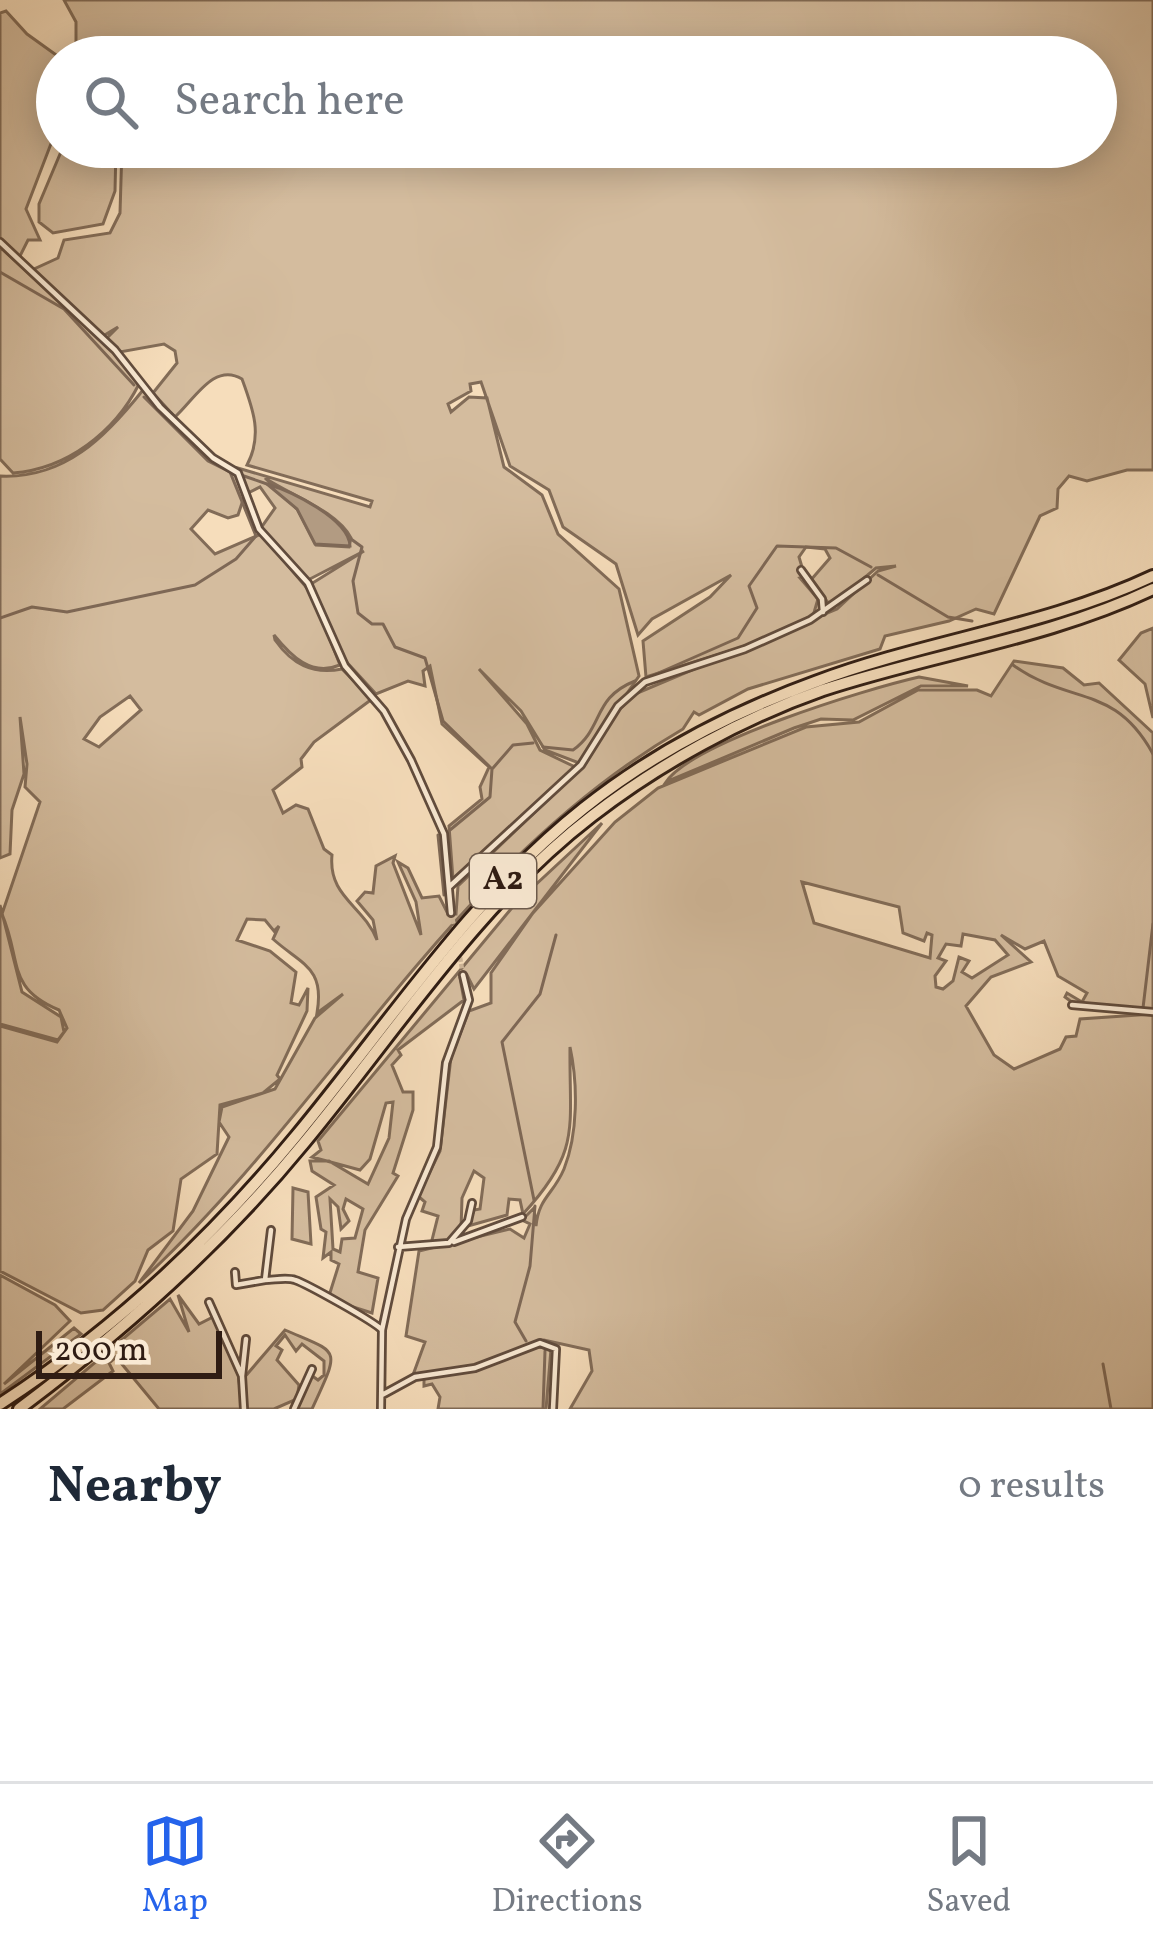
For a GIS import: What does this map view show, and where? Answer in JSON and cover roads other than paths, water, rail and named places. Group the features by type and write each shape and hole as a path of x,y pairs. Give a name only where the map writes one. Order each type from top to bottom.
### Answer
{"highway":[{"name":"A2","path":"0,1404 110,1323 177,1262 294,1139 455,934 520,862 643,765 720,722 817,681 1044,619 1153,576"},
{"name":"A2","path":"19,1409 186,1268 301,1148 462,945 529,871 592,816 730,731 821,691 1046,629 1153,589"}],"street":[{"path":"0,242 115,350 160,407 238,473 259,529 299,570 345,666 384,711 411,760 444,834 452,913"},
{"path":"801,570 822,598 824,612"},
{"path":"449,887 581,765 618,706 644,682 745,649 824,612 867,580"},
{"path":"381,1409 382,1330 398,1247 437,1147 446,1063 469,1000 464,975"},
{"path":"1072,1005 1153,1012"},
{"path":"448,1244 468,1221 472,1203"},
{"path":"398,1247 448,1244 522,1217"},
{"path":"265,1280 271,1230"},
{"path":"236,1272 236,1285 298,1281 325,1299 371,1317 382,1330"},
{"path":"209,1302 242,1376"},
{"path":"244,1409 246,1339"},
{"path":"382,1396 415,1377 475,1368 540,1343 556,1349 553,1409"},
{"path":"294,1409 312,1369"}],"waterway":[{"path":"0,272 64,309 134,385"},
{"path":"0,618 32,607 67,612 195,585 236,559 256,536 230,472 208,461 144,397"},
{"path":"241,475 267,484"},
{"path":"351,539 362,547 353,581 358,613 372,624 383,624 395,647 425,658 443,721 492,769 490,797 450,830"},
{"path":"647,678 738,638 757,608 749,586 777,546 836,548 871,567"},
{"path":"878,575 948,617 972,621"},
{"path":"1013,665 1034,678 1107,705 1138,731 1153,754"},
{"path":"543,747 573,750 612,696 635,681"},
{"path":"493,768 513,745 533,743"},
{"path":"438,835 444,895"},
{"path":"1143,1008 1153,924"},
{"path":"534,1200 502,1042 540,994 556,935"},
{"path":"526,1341 515,1322 530,1266 535,1206"},
{"path":"543,1409 545,1351"},
{"path":"1103,1364 1111,1409"}],"tunnel":[{"path":"451,913 456,934"},
{"path":"459,951 463,975"}]}
